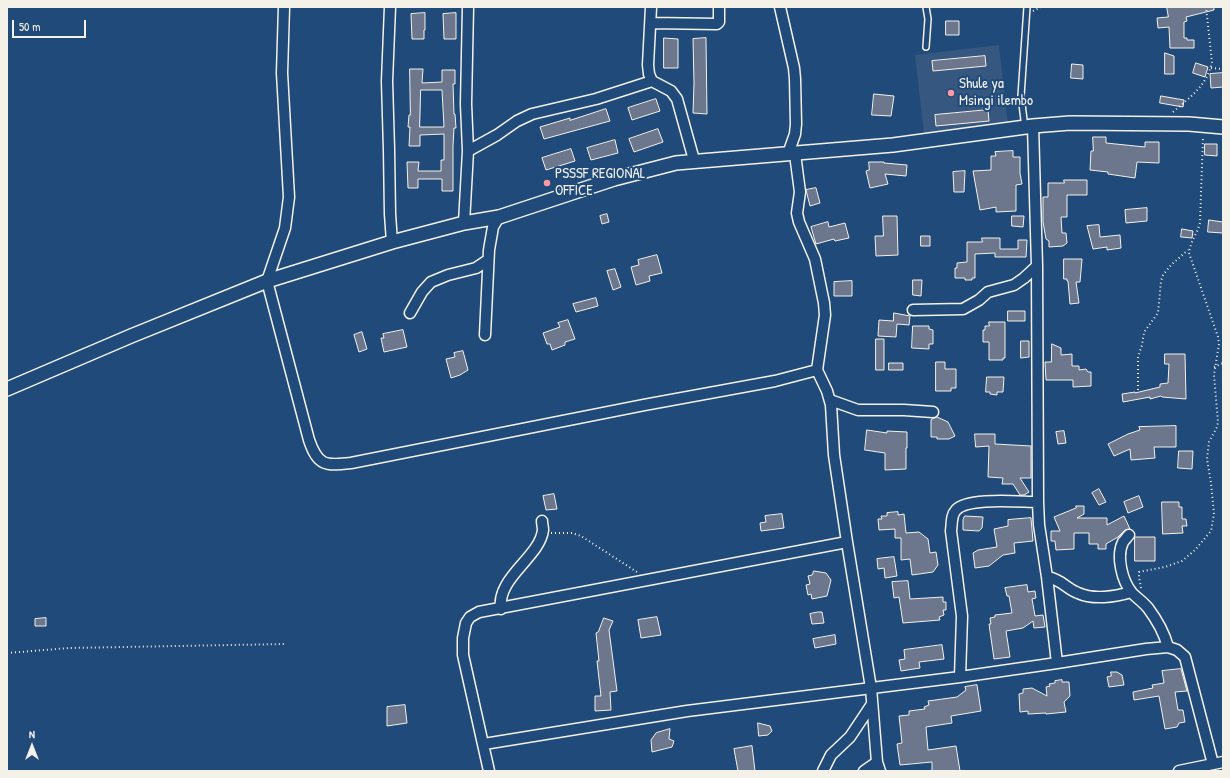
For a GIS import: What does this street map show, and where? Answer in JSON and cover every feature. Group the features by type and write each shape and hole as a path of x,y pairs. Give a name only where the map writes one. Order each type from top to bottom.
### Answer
{"street":[{"path":"284,7 282,73 289,197 285,228 267,281 309,440 313,453 320,462 334,465 351,463 644,405 775,381 817,370"},
{"path":"390,7 387,81 392,242"},
{"path":"464,223 468,151 466,104 468,7"},
{"path":"651,7 648,65 649,74 652,81 671,91 677,99 694,160"},
{"path":"651,23 717,24 719,7"},
{"path":"780,7 794,68 797,117 792,154 800,192 797,213 799,222 815,259 824,303 825,315 817,370 830,400 833,418 834,455 846,542 871,688 879,766 864,771"},
{"path":"468,151 497,135 517,121 532,114 596,99 652,81"},
{"path":"8,386 267,281 392,242 464,223 498,217 614,179 676,162 893,145 1070,123 1160,124 1223,127"},
{"path":"1029,127 1037,266 1039,525 1047,577 1057,663"},
{"path":"485,336 488,260 493,227 498,217"},
{"path":"410,313 422,292 431,282 448,274 476,268 488,260"},
{"path":"913,310 963,309 979,300 988,292 1014,285 1037,266"},
{"path":"830,400 858,410 904,410 933,412"},
{"path":"960,677 962,616 951,531 954,511 960,506 975,502 1038,502"},
{"path":"500,609 499,602 501,595 508,581 538,543 542,533 542,521"},
{"path":"1129,535 1123,542 1120,557 1123,574 1131,592 1147,607 1164,635 1168,647"},
{"path":"489,771 463,655 464,629 466,623 474,614 846,542"},
{"path":"1047,577 1056,579 1078,594 1086,596 1118,596 1131,592"},
{"path":"484,744 687,711 960,677 1146,648 1168,647 1177,650 1185,657 1218,763 1179,771"},
{"path":"823,771 831,755 850,737 872,704"}],"lane":[{"path":"926,7 928,18 926,47"},
{"path":"1027,7 1022,88 1029,127"}],"path":[{"path":"1160,124 1202,86 1211,68 1212,56 1206,7"},
{"path":"1211,68 1223,69"},
{"path":"1147,607 1138,574 1140,572 1161,568 1182,561 1195,550 1211,531 1214,514 1207,459 1209,442 1218,422 1214,388 1214,367 1219,344 1218,337 1189,253 1189,245 1198,230 1200,223 1203,126"},
{"path":"1138,390 1138,357 1144,332 1158,313 1161,281 1163,275 1171,265 1189,250"},
{"path":"1214,367 1223,363"},
{"path":"542,533 572,533 581,536 649,579"},
{"path":"7,653 69,648 286,644"}],"shaded area":[{"path":"999,45 1008,125 924,135 915,55"}],"building":[{"path":"1167,7 1214,7 1214,10 1186,17 1187,21 1184,22 1184,38 1187,38 1187,40 1194,40 1194,48 1170,48 1169,27 1158,28 1157,18 1168,17"},
{"path":"425,13 424,39 412,39 411,14"},
{"path":"456,13 456,39 444,39 443,14"},
{"path":"946,21 959,21 959,35 946,35"},
{"path":"664,38 678,39 678,68 664,68"},
{"path":"706,38 707,114 693,113 693,39"},
{"path":"1165,53 1174,56 1174,74 1165,74"},
{"path":"985,56 986,66 933,71 932,61"},
{"path":"1196,63 1208,67 1205,77 1193,73"},
{"path":"1072,64 1083,65 1083,79 1071,78"},
{"path":"410,69 423,69 422,83 442,82 442,70 455,70 455,84 453,84 456,128 454,128 453,146 453,191 442,191 442,179 418,179 418,188 408,188 407,162 419,162 418,171 441,171 441,160 444,160 444,134 420,135 420,146 409,146 410,127 408,127 410,115","holes":["421,90 442,90 444,127 420,127"]},
{"path":"1223,73 1223,87 1211,88 1210,74"},
{"path":"874,94 894,96 891,116 872,115"},
{"path":"1161,96 1184,100 1183,107 1160,103"},
{"path":"656,99 660,111 632,120 628,108"},
{"path":"606,109 610,121 544,139 540,127"},
{"path":"988,110 989,121 936,126 935,115"},
{"path":"658,129 663,142 634,152 629,139"},
{"path":"1093,137 1106,137 1106,143 1145,147 1145,142 1159,142 1159,163 1137,162 1135,178 1090,170 1091,151 1093,151"},
{"path":"615,140 618,153 591,160 587,148"},
{"path":"1205,144 1217,144 1217,156 1205,155"},
{"path":"571,149 575,161 546,170 542,158"},
{"path":"1013,151 1013,157 1020,157 1022,184 1016,185 1016,211 996,212 996,207 980,210 973,171 991,170 991,156 996,156 995,152"},
{"path":"869,162 907,165 906,176 885,174 888,184 870,188 866,171 869,170"},
{"path":"965,171 964,192 954,192 953,172"},
{"path":"1064,180 1087,180 1087,195 1067,195 1067,217 1061,217 1062,233 1066,233 1067,243 1063,246 1049,247 1049,241 1046,239 1043,222 1043,197 1048,197 1048,183 1064,183"},
{"path":"816,188 820,203 810,206 806,190"},
{"path":"1147,208 1147,221 1126,223 1125,210"},
{"path":"607,214 609,222 602,224 600,216"},
{"path":"883,216 897,216 898,255 876,256 875,236 883,236"},
{"path":"1012,216 1024,216 1023,227 1012,226"},
{"path":"1209,220 1223,222 1223,233 1208,232"},
{"path":"828,222 829,227 845,223 849,238 835,241 834,239 816,244 811,227"},
{"path":"1099,225 1100,237 1120,235 1121,248 1107,250 1107,247 1093,249 1087,226"},
{"path":"1182,229 1193,231 1192,238 1181,237"},
{"path":"921,236 930,236 930,246 921,246"},
{"path":"982,238 1000,238 1000,249 1018,249 1018,240 1027,240 1026,257 995,257 995,253 975,254 975,278 972,278 972,280 965,280 965,278 955,278 955,268 957,268 957,263 967,262 967,242 982,242"},
{"path":"657,255 662,273 649,276 650,281 636,285 631,267 639,265 638,260"},
{"path":"1064,259 1082,259 1080,282 1076,282 1079,303 1070,304 1068,281 1067,279 1064,279"},
{"path":"615,269 621,287 613,290 607,271"},
{"path":"913,280 922,280 921,296 913,295"},
{"path":"852,281 852,296 834,296 834,282"},
{"path":"596,298 598,306 576,312 573,304"},
{"path":"1008,311 1025,311 1025,321 1008,321"},
{"path":"894,313 910,316 909,325 897,324 896,337 878,336 879,320 893,321"},
{"path":"568,320 575,339 565,342 565,345 552,350 550,344 547,344 543,333 560,327 558,323"},
{"path":"989,322 1005,322 1005,358 1003,358 1003,360 989,360 989,342 983,342 983,330 985,330 985,326 989,326"},
{"path":"913,326 929,326 929,329 933,330 933,344 929,344 929,349 912,348"},
{"path":"403,330 407,347 384,352 381,338 384,338 383,334"},
{"path":"362,332 367,349 359,352 354,335"},
{"path":"876,339 884,339 884,370 876,370"},
{"path":"1021,341 1029,341 1029,357 1021,358"},
{"path":"1052,344 1061,348 1061,355 1072,354 1072,366 1079,366 1079,370 1086,369 1088,372 1091,372 1091,386 1073,387 1073,380 1046,380 1045,362 1051,362"},
{"path":"463,351 468,370 451,378 446,359 455,357 454,353"},
{"path":"1165,354 1185,354 1186,399 1161,396 1150,399 1150,397 1123,402 1122,394 1135,393 1160,387 1160,384 1168,383 1169,364 1165,364"},
{"path":"936,362 945,362 945,369 956,369 956,388 951,388 951,391 936,391"},
{"path":"889,363 903,363 903,370 889,370"},
{"path":"987,377 1004,377 1003,392 997,392 997,395 986,392"},
{"path":"937,417 948,422 955,436 949,439 937,439 937,437 931,437 931,420"},
{"path":"1176,426 1176,447 1154,447 1155,458 1131,460 1130,449 1114,456 1108,444 1140,430 1139,427"},
{"path":"867,430 887,433 887,431 907,432 906,469 885,470 885,453 865,450"},
{"path":"1064,431 1066,443 1058,444 1056,432"},
{"path":"975,434 995,434 995,444 1031,446 1031,478 1020,478 1029,492 1024,495 1020,495 1013,484 1002,484 1003,478 988,477 989,446 976,447"},
{"path":"1179,451 1193,451 1192,469 1178,468"},
{"path":"1099,489 1106,502 1099,505 1092,493"},
{"path":"554,494 557,509 546,510 543,496"},
{"path":"1139,496 1143,507 1128,513 1124,502"},
{"path":"1162,502 1179,502 1179,507 1182,507 1182,519 1186,519 1187,526 1182,526 1183,533 1163,534"},
{"path":"1076,506 1084,506 1084,514 1077,518 1107,518 1107,525 1124,516 1130,529 1125,530 1118,537 1106,544 1106,549 1098,549 1098,544 1089,544 1089,533 1074,533 1074,549 1056,550 1055,541 1051,541 1051,531 1060,531 1054,517 1076,508"},
{"path":"898,512 898,515 904,514 906,533 919,532 928,539 930,553 936,552 938,565 933,572 912,575 910,559 901,560 901,538 895,538 895,529 879,530 878,519 882,519 881,516 887,516 887,513"},
{"path":"782,514 784,528 761,531 760,523 766,522 765,516"},
{"path":"965,516 983,517 982,528 979,531 963,530 963,520"},
{"path":"1031,518 1033,541 1014,543 1015,553 1003,555 989,566 975,568 973,553 978,550 997,547 994,529 1008,526 1008,520"},
{"path":"1135,537 1155,537 1155,561 1135,561"},
{"path":"894,557 897,576 885,578 884,568 878,569 877,559"},
{"path":"814,571 826,573 831,580 827,596 812,599 811,594 808,595 806,585 810,584 808,576 812,575"},
{"path":"908,581 910,599 943,597 943,602 946,602 946,610 943,610 944,615 939,617 940,620 903,623 899,597 894,598 892,582"},
{"path":"1027,585 1028,592 1035,591 1036,598 1032,599 1035,616 1043,615 1045,627 1034,628 1033,621 1023,628 1006,631 1010,657 994,659 989,624 991,624 990,618 995,617 995,615 1012,613 1009,596 1007,596 1005,588"},
{"path":"822,612 824,623 812,624 810,614"},
{"path":"657,617 661,635 641,638 638,620"},
{"path":"46,618 46,626 35,626 35,619"},
{"path":"604,618 613,621 609,630 617,691 610,692 611,710 595,711 595,696 601,696 597,661 599,661 596,633 598,632"},
{"path":"835,635 836,644 815,648 813,639"},
{"path":"942,645 944,659 919,662 920,668 901,671 899,660 905,659 904,650"},
{"path":"1181,669 1187,691 1175,692 1178,710 1183,710 1185,722 1179,723 1177,727 1165,729 1159,696 1134,700 1133,692 1153,688 1152,685 1164,683 1162,671"},
{"path":"1111,672 1117,672 1122,675 1124,685 1109,687 1107,677 1111,676"},
{"path":"1062,680 1062,682 1069,682 1070,696 1064,702 1066,712 1028,714 1028,711 1020,712 1019,694 1023,693 1023,689 1032,688 1047,696 1046,687 1050,686 1049,684 1055,683 1055,681"},
{"path":"977,685 981,711 951,716 952,723 926,727 928,750 956,746 960,771 932,771 932,762 900,765 897,744 902,743 899,716 909,715 909,711 925,709 924,707 929,705 928,701 957,697 966,690 965,687"},
{"path":"405,705 407,723 387,726 387,707"},
{"path":"758,723 770,726 772,731 768,735 759,736"},
{"path":"670,729 669,739 674,741 672,747 652,752 651,740 656,733"},
{"path":"752,746 755,771 738,771 734,749"}],"place":[{"name":"Shule ya Msingi ilembo","path":"951,93"},
{"name":"PSSSF REGIONAL OFFICE","path":"547,183"}]}
